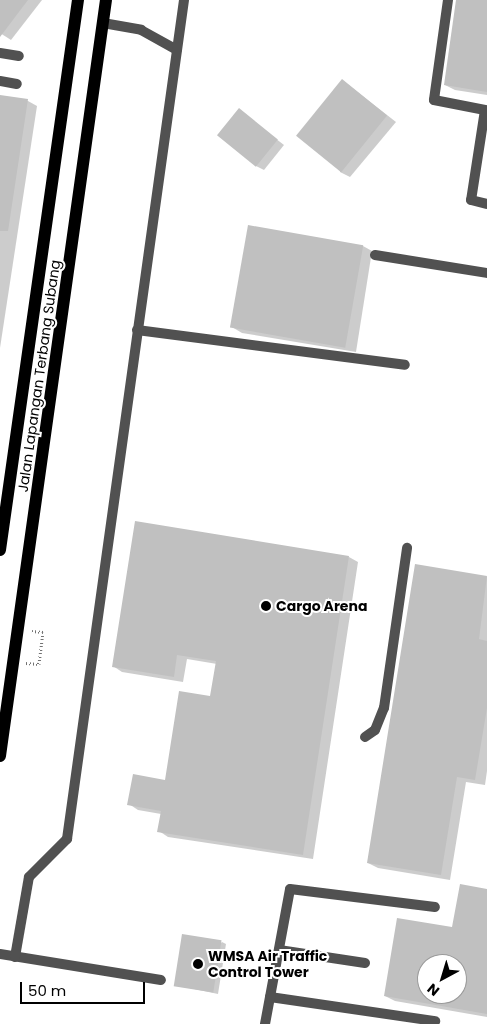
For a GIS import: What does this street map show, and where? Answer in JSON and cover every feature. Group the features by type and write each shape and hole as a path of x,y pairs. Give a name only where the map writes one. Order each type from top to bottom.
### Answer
{"main road":[{"name":"Jalan Lapangan Terbang Subang","path":"0,550 78,0"},
{"name":"Jalan Lapangan Terbang Subang","path":"0,756 106,0"}],"lane":[{"path":"15,956 29,877 67,839 184,0"},
{"path":"448,0 434,100 485,110 471,200 487,204"},
{"path":"103,23 141,30 177,50"},
{"path":"0,53 19,56"},
{"path":"0,81 17,84"},
{"path":"375,255 487,273"},
{"path":"137,330 405,365"},
{"path":"365,737 375,730 384,708 407,548"},
{"path":"265,1024 290,888 435,907"},
{"path":"279,950 365,963"},
{"path":"0,954 161,980"},
{"path":"270,997 435,1021"}],"path":[{"path":"39,664 42,632"}],"building":[{"path":"0,0 28,0 0,37"},
{"path":"456,0 487,0 487,92 444,85"},
{"path":"342,79 387,116 341,172 296,136"},
{"path":"0,95 28,99 8,231 0,231"},
{"path":"239,108 278,139 256,167 217,135"},
{"path":"248,225 363,245 345,348 230,327"},
{"path":"135,521 349,556 303,855 157,832 161,811 127,805 133,774 165,780 179,691 210,696 216,661 177,655 174,677 112,667"},
{"path":"415,564 487,576 479,639 487,641 487,708 475,780 457,777 441,875 367,863"},
{"path":"460,884 487,889 487,1014 430,1004 467,1004 467,954 417,954 417,1002 384,996 397,918 452,927"},
{"name":"WMSA Air Traffic Control Tower","path":"182,934 222,940 213,993 174,986"}],"place":[{"name":"Cargo Arena","path":"266,606"},
{"name":"WMSA Air Traffic Control Tower","path":"198,964"}]}
